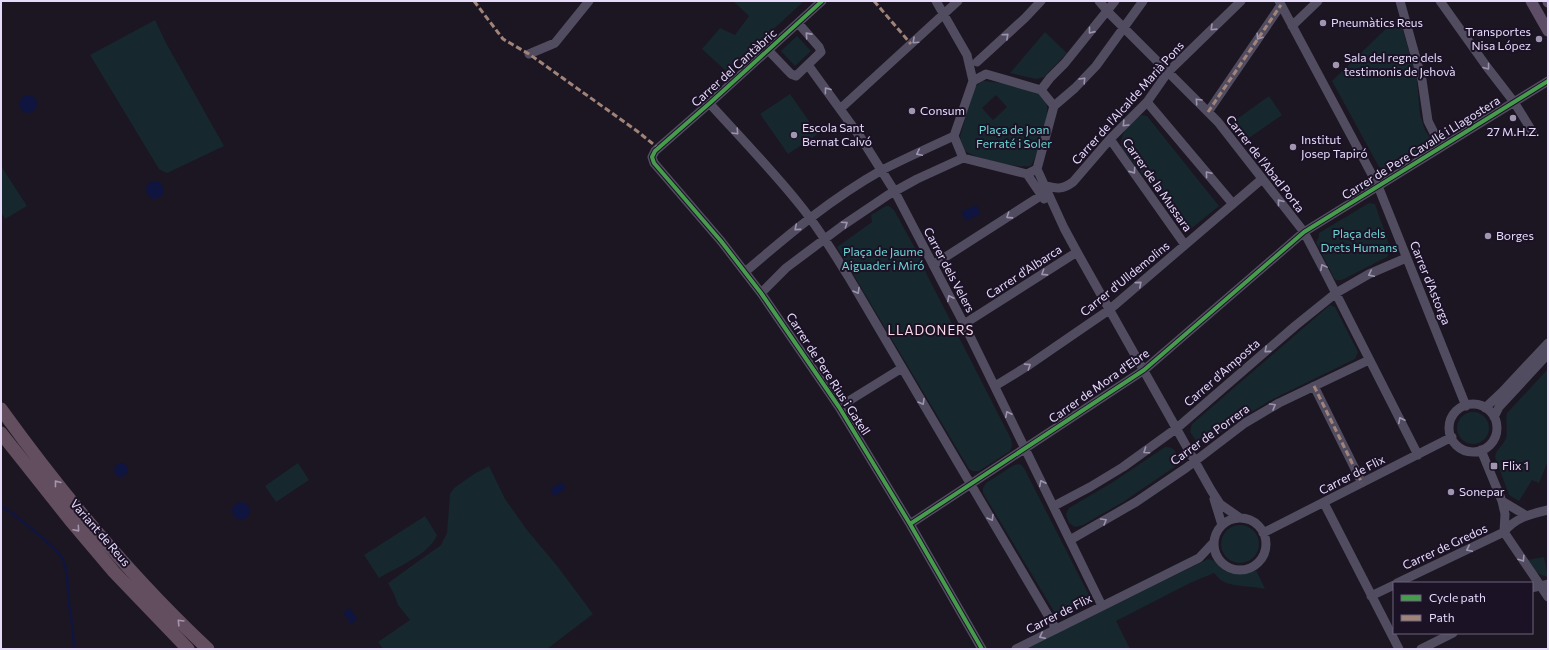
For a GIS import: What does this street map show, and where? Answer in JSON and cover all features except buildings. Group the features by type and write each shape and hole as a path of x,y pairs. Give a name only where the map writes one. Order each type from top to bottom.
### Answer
{"highway":[{"name":"Variant de Reus","path":"1,409 70,499 122,560 187,629 208,649"},
{"name":"Variant de Reus","path":"1,433 70,520 114,572 188,649"}],"main road":[{"path":"1531,1 1548,31"}],"street":[{"path":"529,54 555,43 589,1"},
{"name":"Carrer del Cantàbric","path":"658,148 710,104 822,1"},
{"path":"936,1 967,55 973,81 954,136 963,158"},
{"path":"840,109 958,1"},
{"path":"977,62 1025,18 1041,1"},
{"name":"Carrer de l'Abad Porta","path":"1099,1 1218,122 1304,232 1418,455"},
{"path":"1041,90 1115,1"},
{"path":"1143,1 1096,66 1075,88 1054,106 1037,168 1064,228 1211,490 1220,504 1240,518 1252,521 1259,526 1263,533 1265,541 1264,552 1259,560 1251,567 1240,570 1230,568 1221,562 1214,549 1214,542 1217,532 1222,525 1233,519 1240,518"},
{"name":"Carrer de l'Alcalde Marià Pons","path":"1044,185 1056,189 1065,188 1073,182 1110,139 1147,102 1168,72 1241,1"},
{"path":"1292,26 1318,1"},
{"path":"1400,1 1422,80 1428,121 1441,147"},
{"path":"1440,1 1514,102 1532,131"},
{"path":"1208,112 1280,3"},
{"name":"Carrer d'Astorga","path":"1280,3 1378,186 1466,406"},
{"path":"768,50 791,74 796,76 821,52 798,23"},
{"path":"967,55 977,62 986,74 1041,90 1054,106"},
{"name":"Carrer dels Velers","path":"808,65 840,109 895,192 934,264 1102,606"},
{"path":"973,81 986,74"},
{"name":"Carrer de Pere Cavallé i Llagostera","path":"1304,232 1548,81"},
{"path":"1147,102 1233,204"},
{"path":"710,104 769,169 825,239 1056,629"},
{"path":"745,272 809,218 882,171 954,136"},
{"name":"Carrer de la Mussara","path":"1110,139 1185,245"},
{"name":"Carrer de Pere Rius i Gatell","path":"658,148 654,151 652,157 654,163 761,293 839,407 910,524 982,649"},
{"path":"761,293 786,268 857,215 917,179 963,158 1027,174 1064,228"},
{"path":"1027,174 1037,168"},
{"name":"Carrer d'Ulldemolins","path":"995,386 1026,367 1110,310 1262,179"},
{"path":"934,264 1042,194"},
{"name":"Carrer de Mora d'Ebre","path":"910,524 1144,370 1304,232"},
{"name":"Carrer d'Albarca","path":"964,324 1077,252"},
{"name":"Carrer d'Amposta","path":"1054,506 1123,467 1177,428 1295,326 1336,293 1369,274 1406,258"},
{"path":"1485,408 1548,343"},
{"path":"1494,417 1499,407 1548,354"},
{"name":"Carrer de Porrera","path":"1070,540 1136,502 1186,468 1245,423 1279,403 1369,360"},
{"path":"839,407 902,368"},
{"path":"1314,386 1362,484"},
{"path":"1475,405 1485,408 1494,417 1497,426 1496,435 1489,446 1481,450 1469,451 1456,445 1450,429 1452,419 1458,410 1466,406 1475,405"},
{"name":"Carrer de Flix","path":"1263,533 1452,437"},
{"path":"1481,450 1502,501 1505,514 1504,532 1548,598"},
{"path":"1211,490 1222,525"},
{"path":"1502,501 1527,516"},
{"path":"1324,503 1399,649"},
{"name":"Carrer de Gredos","path":"1399,582 1504,532 1511,524 1527,516 1548,510"},
{"name":"Carrer de Flix","path":"1016,649 1199,558 1214,542"},
{"name":"Carrer de Flix","path":"1199,558 1218,557"},
{"name":"Carrer de Gredos","path":"1371,596 1393,585"},
{"path":"1421,649 1451,634"}],"green space":[{"path":"733,1 804,1 727,72 702,49 720,28 735,35 749,16"},
{"path":"1399,16 1417,80 1420,115 1425,130 1431,139 1430,144 1388,170 1379,167 1332,81"},
{"path":"155,20 166,43 224,146 167,173 159,169 90,55"},
{"path":"1045,32 1067,53 1044,77 1036,79 1010,73"},
{"path":"797,36 811,51 795,66 781,51"},
{"name":"Plaça de Joan Ferraté i Soler","path":"982,81 995,82 1030,90 1037,93 1044,99 1047,106 1045,128 1031,166 1016,166 996,162 977,157 963,150 960,137 973,89","holes":["996,95 1007,107 993,120 982,108"]},
{"path":"790,94 818,134 788,154 760,114"},
{"path":"1269,96 1282,115 1243,142 1230,124"},
{"path":"1142,115 1147,116 1219,206 1187,232 1121,147 1123,134 1127,127"},
{"path":"1,166 27,206 5,219 1,212"},
{"name":"Plaça dels Drets Humans","path":"1369,203 1375,204 1391,250 1387,257 1342,280 1336,280 1316,242 1319,237 1319,233"},
{"name":"Plaça de Jaume Aiguader i Miró","path":"886,206 889,206 894,210 922,261 921,263 1011,439 1012,446 1010,451 979,471 969,469 837,247 872,222 871,215"},
{"path":"1330,305 1335,307 1358,352 1355,359 1271,400 1204,444 1197,442 1190,432 1192,424"},
{"path":"1548,369 1548,461 1539,483 1532,480 1519,501 1509,495 1495,457 1506,438 1507,413"},
{"path":"1470,412 1476,412 1486,419 1489,428 1488,434 1482,441 1476,444 1470,444 1460,437 1457,431 1457,425 1464,415"},
{"path":"1165,447 1173,449 1176,453 1179,461 1176,466 1123,502 1083,525 1075,527 1069,523 1066,514 1069,508 1113,482"},
{"path":"298,463 309,480 276,502 265,486"},
{"path":"1020,464 1024,468 1089,595 1087,604 1063,615 1059,616 1055,613 983,493 983,488 986,483 1014,465"},
{"path":"489,466 505,499 527,530 558,567 593,614 547,649 383,649 378,642 410,620 398,605 388,583 441,545 447,533 450,494 454,488 474,474"},
{"path":"425,516 437,535 433,542 428,548 412,560 379,578 364,555"},
{"path":"1240,525 1250,528 1256,534 1259,544 1256,554 1250,560 1240,563 1230,560 1224,554 1221,544 1224,534 1230,528"},
{"path":"1544,557 1548,577 1536,573 1527,560"},
{"path":"1208,559 1234,573 1243,573 1256,570 1265,589 1228,584 1214,573 1190,583 1116,621 1130,649 1024,649"}],"shaded area":[{"path":"28,95 34,98 37,104 34,110 28,113 22,110 19,104 22,98"},
{"path":"151,181 159,181 164,186 162,197 159,199 151,199 146,194 146,186"},
{"path":"976,205 981,214 966,221 961,212"},
{"path":"121,463 126,465 128,470 126,475 121,477 116,475 114,470 116,465"},
{"path":"562,482 566,489 554,496 550,489"},
{"path":"241,502 245,503 249,507 249,515 245,519 241,520 237,519 233,515 232,511 233,507 237,503"},
{"path":"350,608 357,619 351,624 343,613"}],"waterway":[{"path":"1,506 43,538 62,558 67,574 74,649"}],"marked path":[{"path":"474,1 503,39 529,54 637,131 658,148"},
{"path":"874,1 911,44"},
{"path":"1208,112 1281,5"},
{"path":"1314,386 1362,483"}],"cycle path":[{"path":"822,1 655,151 652,157 654,163 721,241 761,293 839,407 910,524 982,649"},
{"path":"910,524 1144,370 1304,232 1548,81"}],"place":[{"name":"Pneumàtics Reus","path":"1323,23"},
{"name":"Transportes Nisa López","path":"1539,39"},
{"name":"Sala del regne dels testimonis de Jehovà","path":"1336,65"},
{"name":"Consum","path":"912,111"},
{"name":"27 M.H.Z.","path":"1513,118"},
{"name":"Escola Sant Bernat Calvó","path":"794,135"},
{"name":"Institut Josep Tapiró","path":"1293,147"},
{"name":"Borges","path":"1488,236"},
{"name":"Flix 1","path":"1494,466"},
{"name":"Sonepar","path":"1451,492"}],"district":[{"name":"LLADONERS","path":"931,330"}]}
